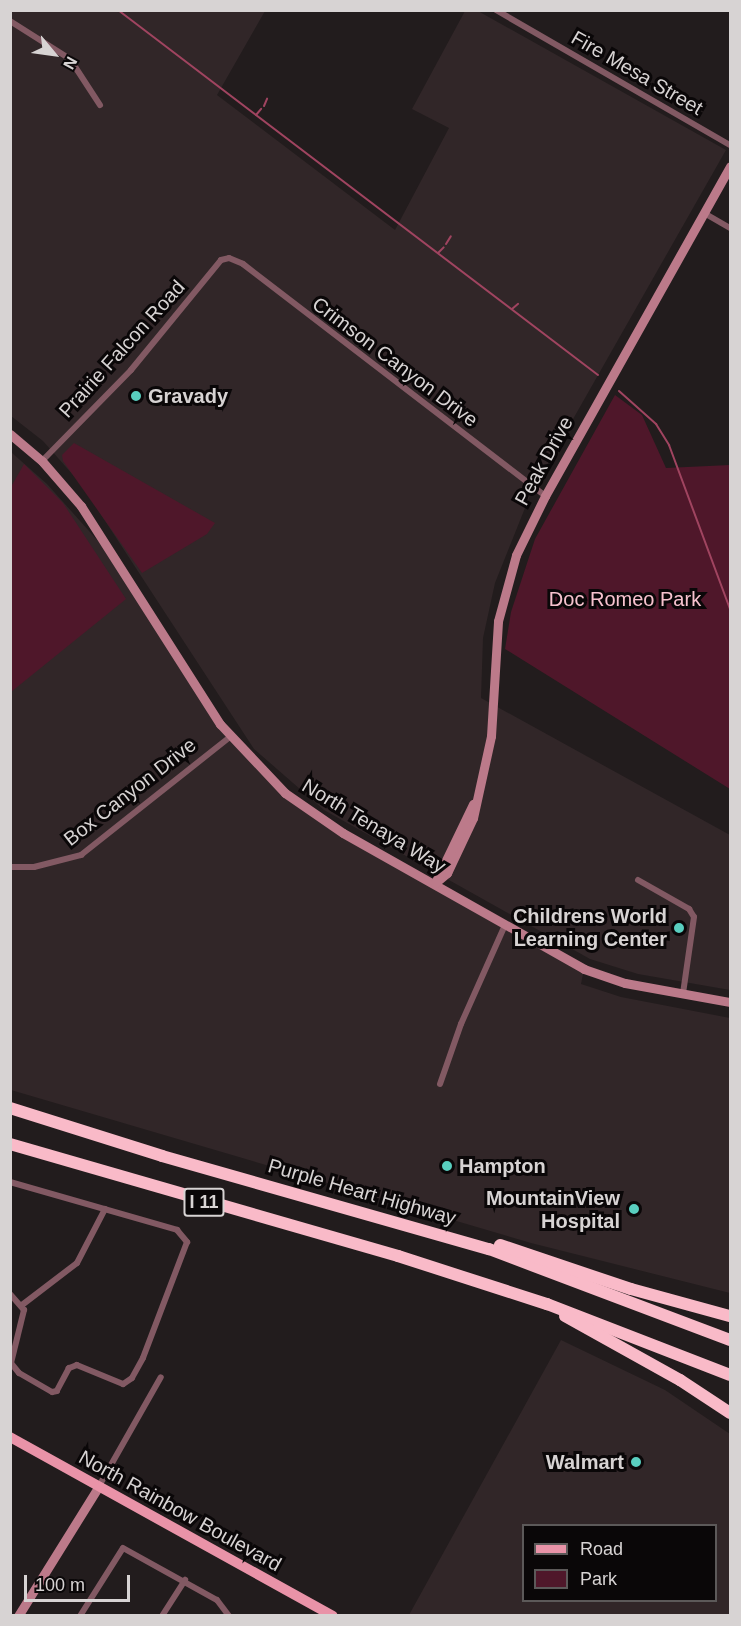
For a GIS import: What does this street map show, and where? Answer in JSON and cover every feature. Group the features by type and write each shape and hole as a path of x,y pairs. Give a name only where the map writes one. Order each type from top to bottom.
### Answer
{"highway":[{"name":"Purple Heart Highway","path":"10,1108 162,1156 354,1208 489,1250 730,1340"},
{"name":"I 11","path":"10,1144 398,1256 547,1304 730,1375"},
{"path":"354,1208 396,1212 631,1289 730,1316"},
{"path":"547,1304 730,1413"}],"main road":[{"name":"Peak Drive","path":"435,883 474,804 490,736 495,642 501,602 516,555 545,496 730,166"},
{"name":"North Tenaya Way","path":"10,434 42,461 94,525 230,737 262,772 309,811 505,925 605,977 730,1002"},
{"name":"North Rainbow Boulevard","path":"10,1437 333,1615"},
{"path":"18,1616 99,1486"}],"street":[{"name":"Fire Mesa Street","path":"496,10 730,145"},
{"path":"10,21 70,59 100,105"},
{"path":"704,213 730,228"},
{"name":"Crimson Canyon Drive","path":"225,258 243,264 545,496"},
{"name":"Prairie Falcon Road","path":"42,461 131,370 225,258"},
{"name":"Box Canyon Drive","path":"10,867 34,867 81,855 230,737"},
{"path":"638,880 689,909 694,917 683,993"},
{"path":"440,1084 461,1024 505,925"},
{"path":"10,1182 177,1230 187,1242 143,1359 129,1381 120,1384 77,1365 69,1368 57,1391 52,1392 19,1373 11,1363 23,1323 22,1305 10,1294"},
{"path":"22,1305 77,1263 105,1209"},
{"path":"99,1486 161,1377"},
{"path":"80,1616 123,1548 217,1600 230,1616"},
{"path":"162,1616 184,1581"}],"shaded area":[{"path":"11,11 265,11 217,95 395,230 449,128 412,109 465,11 478,11 726,150 531,493 495,583 483,638 481,698 730,835 730,990 638,974 590,959 324,810 254,749 81,484 43,441 11,416"},
{"path":"11,452 47,484 123,569 246,756 309,811 584,969 581,984 621,997 730,1018 730,1293 531,1243 11,1090"},
{"path":"561,1340 665,1390 730,1434 730,1615 409,1615"}],"green space":[{"name":"Doc Romeo Park","path":"615,395 642,415 666,468 730,465 730,789 505,649 511,612 535,539"},
{"path":"74,443 215,523 207,534 142,573 63,461 62,455"},
{"path":"24,464 63,503 126,599 11,692 11,487"}],"waterway":[{"path":"118,10 598,375"},
{"path":"264,106 267,99"},
{"path":"256,115 261,109"},
{"path":"446,244 451,236"},
{"path":"438,253 444,247"},
{"path":"512,309 518,304"},
{"path":"619,391 656,424 669,445 730,609"}],"place":[{"name":"Gravady","path":"136,396"},
{"name":"Childrens World Learning Center","path":"679,928"},
{"name":"Hampton","path":"447,1166"},
{"name":"MountainView Hospital","path":"634,1209"},
{"name":"Walmart","path":"636,1462"}]}
